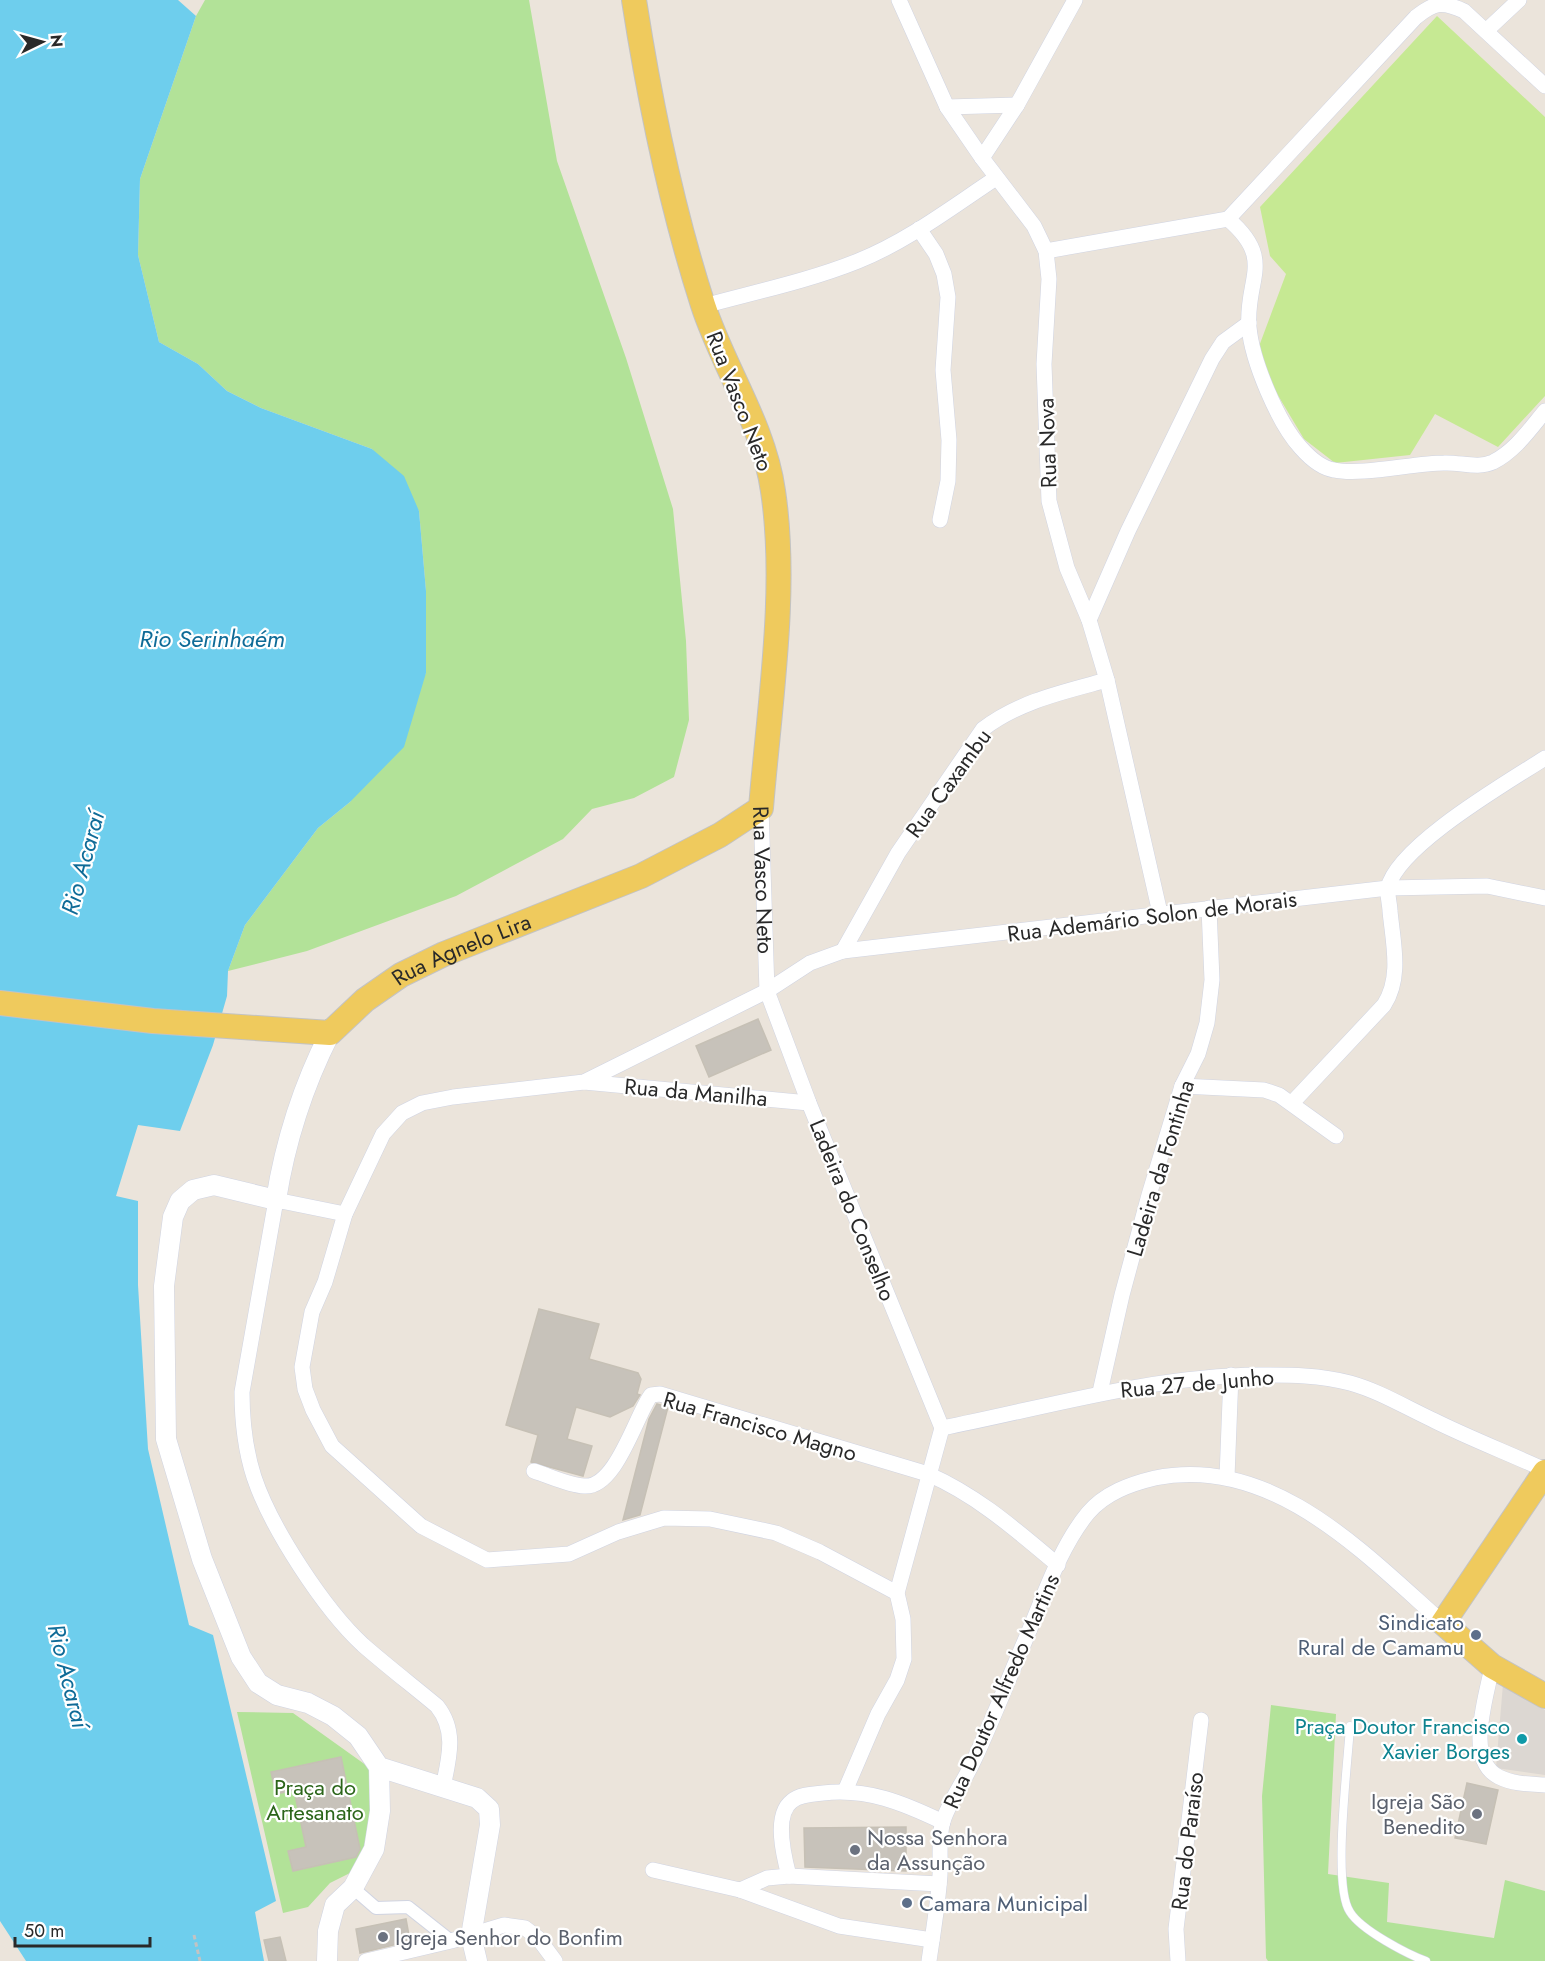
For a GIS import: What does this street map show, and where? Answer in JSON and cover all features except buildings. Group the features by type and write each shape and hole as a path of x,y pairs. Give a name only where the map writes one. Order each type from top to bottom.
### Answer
{"main road":[{"name":"Rua Vasco Neto","path":"634,0 648,91 704,306 761,446 773,489 778,534 778,592 761,808"},
{"name":"Rua Agnelo Lira","path":"330,1033 365,1000 401,975 444,954 642,876 720,836 761,808"},
{"path":"0,1003 153,1022 283,1028 330,1033"},
{"path":"1545,1471 1443,1623 1492,1666 1545,1696"}],"street":[{"name":"Rua Nova","path":"899,0 947,107 996,178 1034,226 1046,251 1049,279 1044,364 1049,501 1067,568 1089,620 1107,680 1160,913"},
{"path":"982,158 1017,105 1075,0"},
{"path":"1487,30 1519,0"},
{"path":"1046,251 1228,219 1416,16 1431,5 1448,3 1464,11 1545,86"},
{"path":"947,107 1017,105"},
{"path":"704,306 819,275 860,261 919,229 996,178"},
{"path":"1228,219 1251,244 1257,264 1249,324 1251,349 1259,373 1299,447 1316,463 1334,470 1445,462 1474,465 1491,463 1518,443 1545,411"},
{"path":"919,229 936,254 944,274 948,297 944,370 949,440 948,481 940,520"},
{"path":"1089,620 1128,531 1212,358 1223,342 1249,324"},
{"name":"Rua Caxambu","path":"843,951 898,853 983,729 1001,716 1029,702 1107,680"},
{"path":"1292,1103 1383,1005 1392,991 1395,963 1388,888 1407,857 1443,825 1545,758"},
{"name":"Rua Vasco Neto","path":"761,808 767,991"},
{"name":"Rua Ademário Solon de Morais","path":"767,991 810,963 843,951 1010,933 1160,913 1388,888 1487,886 1545,898"},
{"name":"Ladeira da Fontinha","path":"1101,1392 1122,1295 1182,1086 1198,1054 1207,1023 1212,980 1209,908"},
{"name":"Rua da Manilha","path":"584,1082 767,991"},
{"name":"Ladeira do Conselho","path":"767,991 809,1103 942,1428"},
{"name":"Rua Agnelo Lira","path":"276,1200 280,1172 313,1066 330,1033"},
{"name":"Rua da Manilha","path":"809,1103 584,1082 453,1097 422,1103 402,1113 383,1134 345,1214 325,1282 312,1312 302,1367 305,1389 332,1446 421,1526 487,1560 569,1554 618,1532 664,1518 710,1519 776,1533 820,1552 897,1593"},
{"path":"1182,1086 1264,1090 1292,1103 1336,1136"},
{"path":"327,1961 327,1931 335,1905 353,1888 374,1849 380,1811 379,1767 358,1736 333,1716 308,1703 277,1695 258,1683 241,1657 202,1559 166,1439 163,1385 164,1286 174,1216 180,1201 193,1190 213,1185 345,1214"},
{"path":"276,1200 242,1392 242,1423 254,1479 289,1546 342,1623 363,1644 437,1706 446,1717 450,1750 443,1786"},
{"path":"1227,1477 1231,1375"},
{"name":"Rua 27 de Junho","path":"942,1428 1036,1409 1101,1392 1166,1381 1231,1375 1325,1377 1352,1383 1386,1396 1434,1421 1545,1471"},
{"name":"Rua Francisco Magno","path":"534,1471 582,1486 592,1486 600,1480 629,1445 645,1404 651,1395 660,1394 928,1474"},
{"path":"845,1791 904,1659 903,1619 897,1593 942,1428"},
{"name":"Rua Doutor Alfredo Martins","path":"929,1961 939,1884 943,1822 974,1761 1058,1565 1088,1514 1102,1499 1122,1488 1171,1475 1195,1473 1227,1477 1264,1487 1330,1528 1443,1623"},
{"path":"928,1474 959,1488 986,1505 1058,1565"},
{"path":"1492,1666 1478,1744 1482,1758 1489,1770 1500,1778 1517,1783 1545,1785"},
{"name":"Rua do Paraíso","path":"1178,1961 1176,1929 1201,1720"},
{"path":"379,1767 443,1786 484,1802 491,1815 471,1936 477,1961"},
{"path":"789,1876 783,1853 784,1812 792,1801 807,1795 845,1791 900,1801 943,1822"},
{"path":"654,1870 740,1890 839,1926 932,1940"},
{"path":"740,1890 767,1878 789,1876 939,1884"},
{"path":"353,1888 376,1908 408,1907 451,1941"},
{"path":"366,1961 471,1936 504,1925 525,1928 538,1938 555,1961"}],"lane":[{"path":"1350,1726 1341,1879 1349,1912 1387,1943 1426,1961"}],"path":[{"path":"194,1935 200,1961"}],"green space":[{"path":"205,0 529,0 557,161 626,358 673,509 686,641 689,720 674,777 634,798 592,809 563,839 456,896 307,951 228,971 245,925 318,828 350,802 426,673 426,591 419,511 372,449 261,408 227,391 198,364 159,342 138,255 140,179 196,16"},
{"path":"1437,16 1545,117 1545,396 1498,447 1435,414 1410,455 1335,463 1304,439 1255,357 1286,274 1270,256 1260,207"},
{"path":"1271,1705 1336,1714 1328,1874 1389,1883 1387,1922 1494,1938 1505,1880 1545,1891 1545,1961 1268,1961 1266,1958 1262,1796"},
{"name":"Praça do Artesanato","path":"237,1712 293,1713 370,1768 373,1797 362,1867 330,1883 308,1907 283,1913"}],"shaded area":[{"name":"Praça Doutor Francisco Xavier Borges","path":"1503,1684 1545,1710 1545,1775 1496,1768"}],"water":[{"name":"Rio Serinhaém","path":"0,0 178,0 196,16 140,179 138,255 159,342 198,364 227,391 261,408 372,449 404,476 419,511 426,591 426,673 404,747 350,802 318,828 245,925 228,971 227,996 213,1045 180,1131 138,1125 116,1196 138,1201 138,1285 148,1449 189,1625 213,1635 276,1901 255,1912 264,1961 26,1961 0,1921"}],"place":[{"name":"Sindicato Rural de Camamu","path":"1476,1635"},
{"name":"Praça Doutor Francisco Xavier Borges","path":"1522,1739"},
{"name":"Igreja São Benedito","path":"1477,1814"},
{"name":"Nossa Senhora da Assunção","path":"855,1850"},
{"name":"Camara Municipal","path":"907,1903"},
{"name":"Igreja Senhor do Bonfim","path":"383,1937"}],"water label":[{"name":"Rio Acaraí","path":"83,863"},
{"name":"Rio Acaraí","path":"68,1676"}]}
